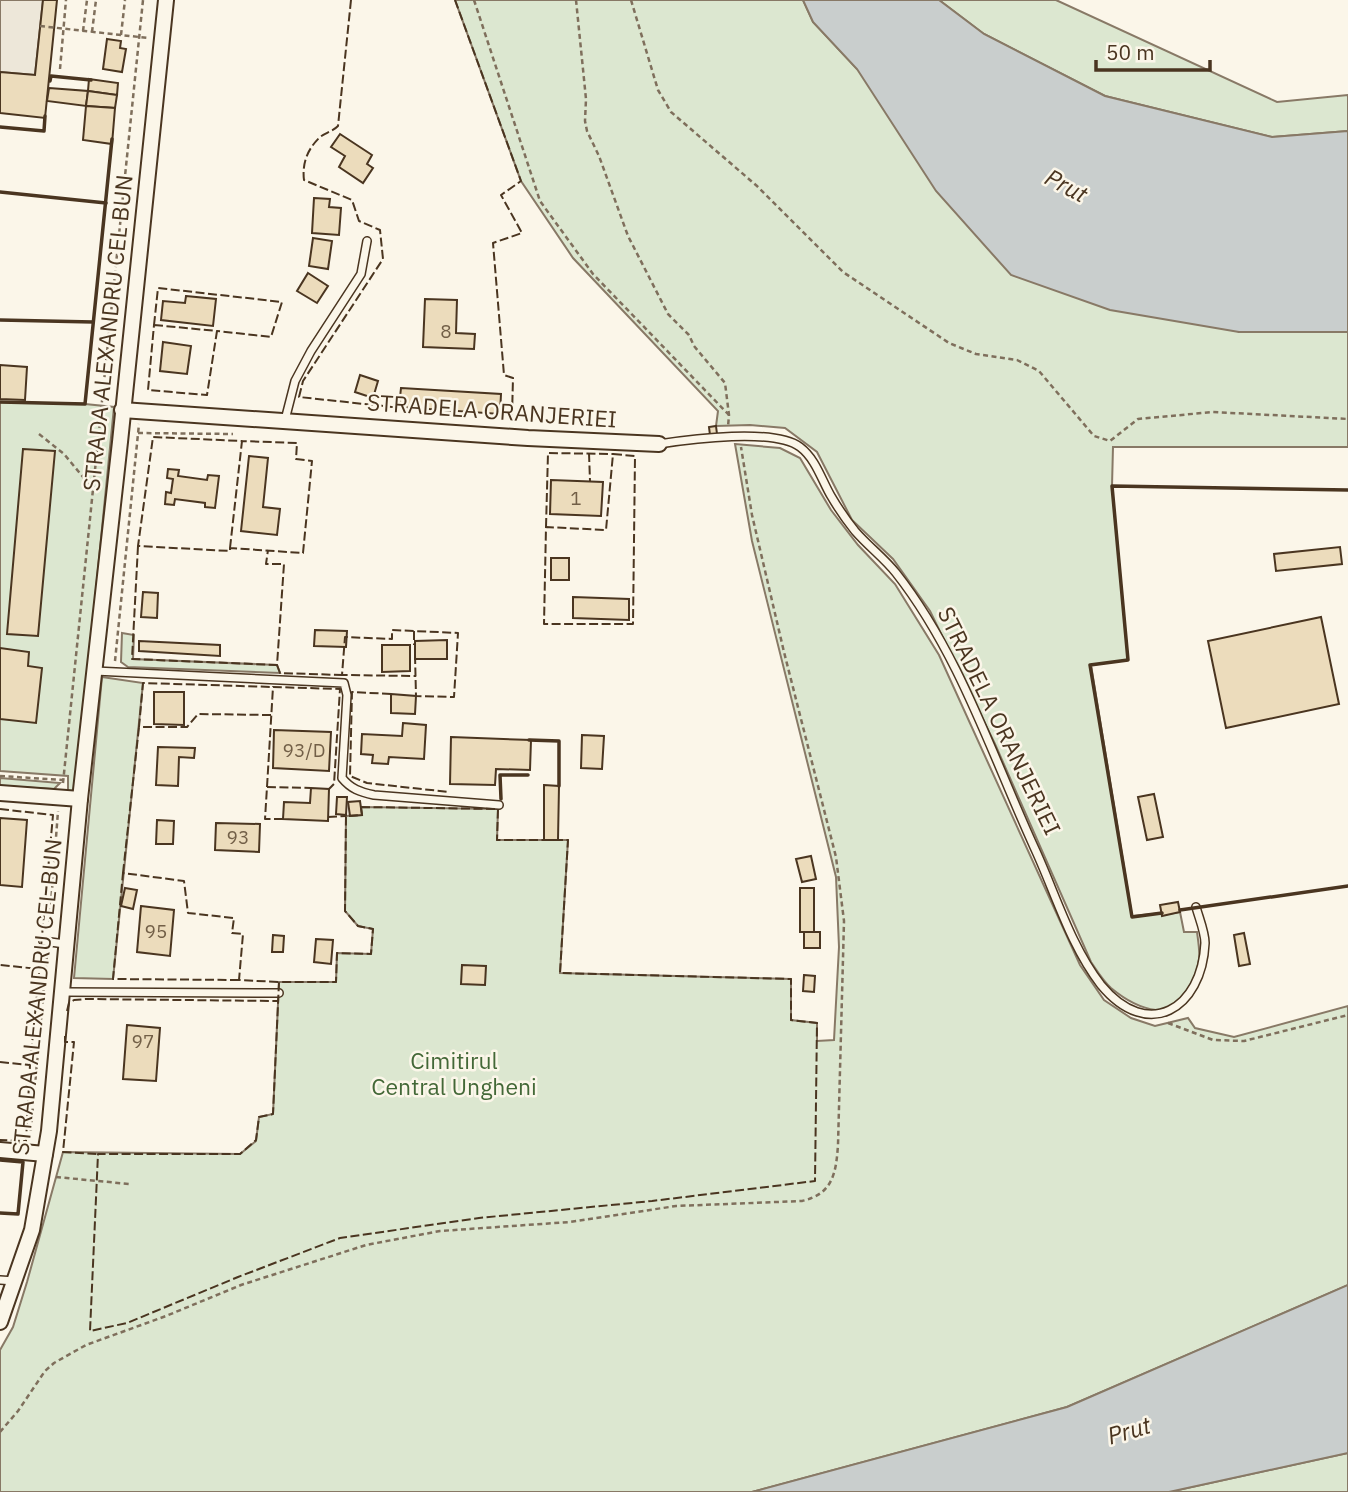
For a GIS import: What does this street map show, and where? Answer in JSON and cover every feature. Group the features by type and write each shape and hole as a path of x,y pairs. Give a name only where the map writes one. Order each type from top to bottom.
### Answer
{"street":[{"name":"STRADA ALEXANDRU CEL BUN","path":"0,1321 32,1230 45,1154 80,799 166,0"},
{"name":"STRADELA ORANJERIEI","path":"122,410 527,438 659,444"},
{"path":"0,793 80,799"},
{"path":"0,1150 45,1154"}],"lane":[{"path":"285,420 295,381 311,351 361,274 367,242"},
{"name":"STRADELA ORANJERIEI","path":"659,444 739,437 771,438 800,447 814,463 831,497 855,531 896,572 923,612 953,666 986,734 1082,956 1102,986 1114,997 1127,1007 1156,1016"},
{"path":"94,671 344,683 347,695 342,778 348,785 359,792 374,794 499,805"},
{"path":"1156,1016 1180,1004 1194,988 1202,968 1205,940 1196,907"},
{"path":"46,941 65,944"},
{"path":"63,992 279,993"},
{"path":"0,1280 15,1281"}],"path":[{"path":"60,69 66,0"},
{"path":"83,31 87,0"},
{"path":"92,32 96,0"},
{"path":"121,35 125,0"},
{"path":"29,1153 60,797 143,0"},
{"path":"474,0 540,201 593,274 729,415"},
{"path":"576,0 587,131 628,236 668,314 725,383 729,415 727,438"},
{"path":"631,0 658,90 671,112 757,186 843,272 949,343 976,354 1017,360 1039,371 1094,436 1110,441 1138,419 1213,412 1348,419"},
{"path":"40,26 161,40"},
{"path":"114,671 140,411"},
{"path":"138,433 243,434"},
{"path":"39,434 64,454 93,489"},
{"path":"0,1432 26,1401 41,1375 54,1363 94,1342 305,1263 366,1245 429,1232 570,1222 676,1206 802,1201 818,1196 829,1186 837,1163 844,921 842,891 761,553 739,437"},
{"path":"0,776 63,780"},
{"path":"1156,1016 1198,1035 1229,1041 1258,1039 1348,1015"},
{"path":"42,1176 129,1184"}],"green space":[{"path":"455,0 803,0 813,22 857,69 1239,332 1348,332 1348,447 1113,447 1112,486 1128,660 1091,665 1132,916 1180,912 1184,932 1197,932 1199,956 1195,976 1185,993 1172,1006 1156,1010 1132,1002 1108,985 1091,962 995,744 930,611 893,559 852,520 817,452 785,428 716,426 718,411 573,258 521,181"},
{"path":"939,0 1056,0 1277,102 1348,95 1348,131 1272,137 1105,96 984,34"},
{"path":"0,402 114,407 76,791 68,791 68,776 0,771"},
{"name":"Cimitirul Central Ungheni","path":"735,444 780,448 800,458 831,510 858,545 895,584 939,655 1080,965 1104,1000 1131,1018 1155,1026 1188,1018 1195,1028 1234,1037 1348,1006 1348,1285 1067,1407 752,1492 0,1492 0,1350 13,1327 63,1152 240,1154 256,1141 259,1117 273,1114 279,982 336,982 337,953 371,954 373,929 358,926 345,911 346,816 361,815 361,807 498,809 497,840 568,840 560,973 791,979 791,1020 817,1023 817,1041 834,1040 839,947 836,877 752,541"},
{"path":"122,633 134,635 133,659 277,665 280,673 128,667 121,662"},
{"path":"102,677 143,683 113,979 74,978"},
{"path":"0,778 60,783 54,789 0,786"},
{"path":"1348,1453 1348,1492 1169,1492"}],"shaded area":[{"path":"0,0 43,0 35,75 0,72"}],"water":[{"name":"Prut","path":"803,0 939,0 984,34 1105,96 1272,137 1348,131 1348,332 1239,332 1110,310 1011,275 936,191 857,69 813,22"},
{"name":"Prut","path":"1348,1285 1348,1453 1169,1492 752,1492 1067,1407"}],"building":[{"path":"43,0 57,0 45,118 0,113 0,72 35,75"},
{"path":"107,39 121,41 120,48 126,49 122,72 103,69"},
{"path":"89,79 118,83 117,95 88,91"},
{"path":"49,88 88,91 86,106 47,101"},
{"path":"88,91 117,95 115,108 86,106"},
{"path":"86,106 115,108 112,144 83,140"},
{"path":"340,134 372,155 367,164 373,168 363,183 339,167 345,156 331,147"},
{"path":"314,198 330,199 329,207 341,208 339,235 312,233"},
{"path":"313,238 332,241 328,269 309,266"},
{"path":"308,273 328,286 317,303 297,291"},
{"path":"186,296 216,299 213,326 161,320 163,301 185,303"},
{"path":"425,299 457,300 456,333 475,334 474,349 423,347"},
{"path":"163,342 191,346 187,374 160,371"},
{"path":"0,365 27,367 25,400 0,399"},
{"path":"360,375 378,381 373,398 355,392"},
{"path":"401,388 501,394 500,414 399,407"},
{"path":"716,426 717,434 710,435 709,427"},
{"path":"23,449 55,451 38,636 7,634"},
{"path":"249,456 268,458 263,507 280,509 277,535 241,531"},
{"path":"168,469 179,470 178,476 207,480 208,475 219,476 215,508 205,507 205,503 175,499 174,505 165,504 166,492 171,493 173,479 167,478"},
{"path":"551,480 603,482 601,516 550,514"},
{"path":"1340,547 1342,564 1276,571 1274,554"},
{"path":"551,558 569,558 569,580 551,580"},
{"path":"143,592 158,593 157,618 141,617"},
{"path":"573,597 629,599 629,620 573,618"},
{"path":"1321,617 1339,704 1226,728 1208,641"},
{"path":"315,630 347,631 346,647 314,646"},
{"path":"447,640 447,659 415,659 415,641"},
{"path":"139,641 220,645 220,656 139,651"},
{"path":"382,645 410,645 410,671 382,672"},
{"path":"0,648 29,652 28,666 42,668 36,723 0,719"},
{"path":"154,692 184,692 184,725 154,724"},
{"path":"391,694 416,696 415,714 391,713"},
{"path":"403,723 426,725 424,759 389,757 388,764 372,763 373,755 361,754 362,734 402,736"},
{"path":"274,730 331,732 329,771 273,768"},
{"path":"582,735 604,736 602,769 581,768"},
{"path":"451,737 531,740 530,770 496,769 495,785 450,784"},
{"path":"158,747 195,748 194,758 179,757 178,786 156,785"},
{"path":"544,785 559,786 558,840 544,840"},
{"path":"311,788 329,789 328,821 283,819 284,802 310,803"},
{"path":"1154,794 1163,837 1147,840 1138,797"},
{"path":"337,797 347,797 346,815 336,814"},
{"path":"360,801 362,815 350,816 348,802"},
{"path":"0,818 27,820 22,887 0,885"},
{"path":"157,820 174,821 173,844 156,844"},
{"path":"216,823 260,824 259,852 215,850"},
{"path":"811,856 816,879 802,882 796,859"},
{"path":"125,888 137,890 133,909 121,906"},
{"path":"800,888 814,888 814,932 800,932"},
{"path":"1178,902 1180,912 1162,916 1160,905"},
{"path":"141,906 174,910 170,956 137,952"},
{"path":"804,932 820,932 820,948 804,948"},
{"path":"1244,933 1250,964 1239,966 1234,935"},
{"path":"273,935 284,936 283,952 272,952"},
{"path":"316,939 333,940 331,964 314,962"},
{"path":"462,965 486,966 485,985 461,984"},
{"path":"804,975 815,976 814,992 803,991"},
{"path":"127,1025 160,1028 156,1081 123,1079"}],"fence":[{"path":"351,0 338,126 321,136 311,147 305,163 304,180 352,200 359,221 380,230 383,259 303,381 299,397 402,408"},
{"path":"455,0 521,181 501,195 522,233 493,243 504,375 513,378 512,416 496,414"},
{"path":"154,325 158,288 282,302 271,337 217,331"},
{"path":"154,325 217,331 207,395 148,390 154,325"},
{"path":"230,548 242,441 153,437 138,546 303,553 312,461 296,459 297,443 242,441"},
{"path":"546,527 548,453 613,454"},
{"path":"589,453 590,481"},
{"path":"613,454 635,456 633,624 544,624 546,527 606,530 613,454"},
{"path":"138,546 132,659 277,665 284,564 266,564 268,550"},
{"path":"415,655 416,696 454,697 458,633 392,630 392,639 345,637 342,675 416,676"},
{"path":"414,631 414,645"},
{"path":"277,665 280,673 342,675"},
{"path":"271,715 198,714 187,727 139,727 143,683 273,687"},
{"path":"267,787 273,687 340,689 334,784 329,789"},
{"path":"391,694 352,692 350,776 367,783 449,792"},
{"path":"123,873 139,727"},
{"path":"283,819 265,819 267,787 311,788"},
{"path":"361,807 498,809 497,840 568,840 560,973 791,979 791,1020 817,1023 815,1181 479,1218 340,1238 127,1323 90,1331 98,1154 240,1154 256,1140 259,1117 273,1114 279,982 336,982 337,953 371,954 373,929 358,926 345,911 346,816 362,815 361,807"},
{"path":"0,809 53,815 39,969 0,965"},
{"path":"328,817 346,816"},
{"path":"239,980 113,979 123,873 184,881 188,913 234,918 232,933 243,934 239,980 279,982"},
{"path":"30,1065 39,973"},
{"path":"67,1011 69,1003 86,999 279,1001"},
{"path":"65,1036 65,1042 74,1042 63,1152 98,1154"},
{"path":"0,1062 30,1065 26,1141 0,1140"}],"wall":[{"path":"50,81 51,76 91,80"},
{"path":"0,127 44,131 45,116"},
{"path":"0,402 85,404 112,139"},
{"path":"0,192 106,203"},
{"path":"0,320 93,322"},
{"path":"1162,913 1132,917 1090,665 1128,660 1112,486 1348,490"},
{"path":"529,740 559,741 559,786"},
{"path":"501,799 500,775 528,775"},
{"path":"1180,910 1348,886"},
{"path":"0,1160 23,1162 18,1214 0,1213"}]}
